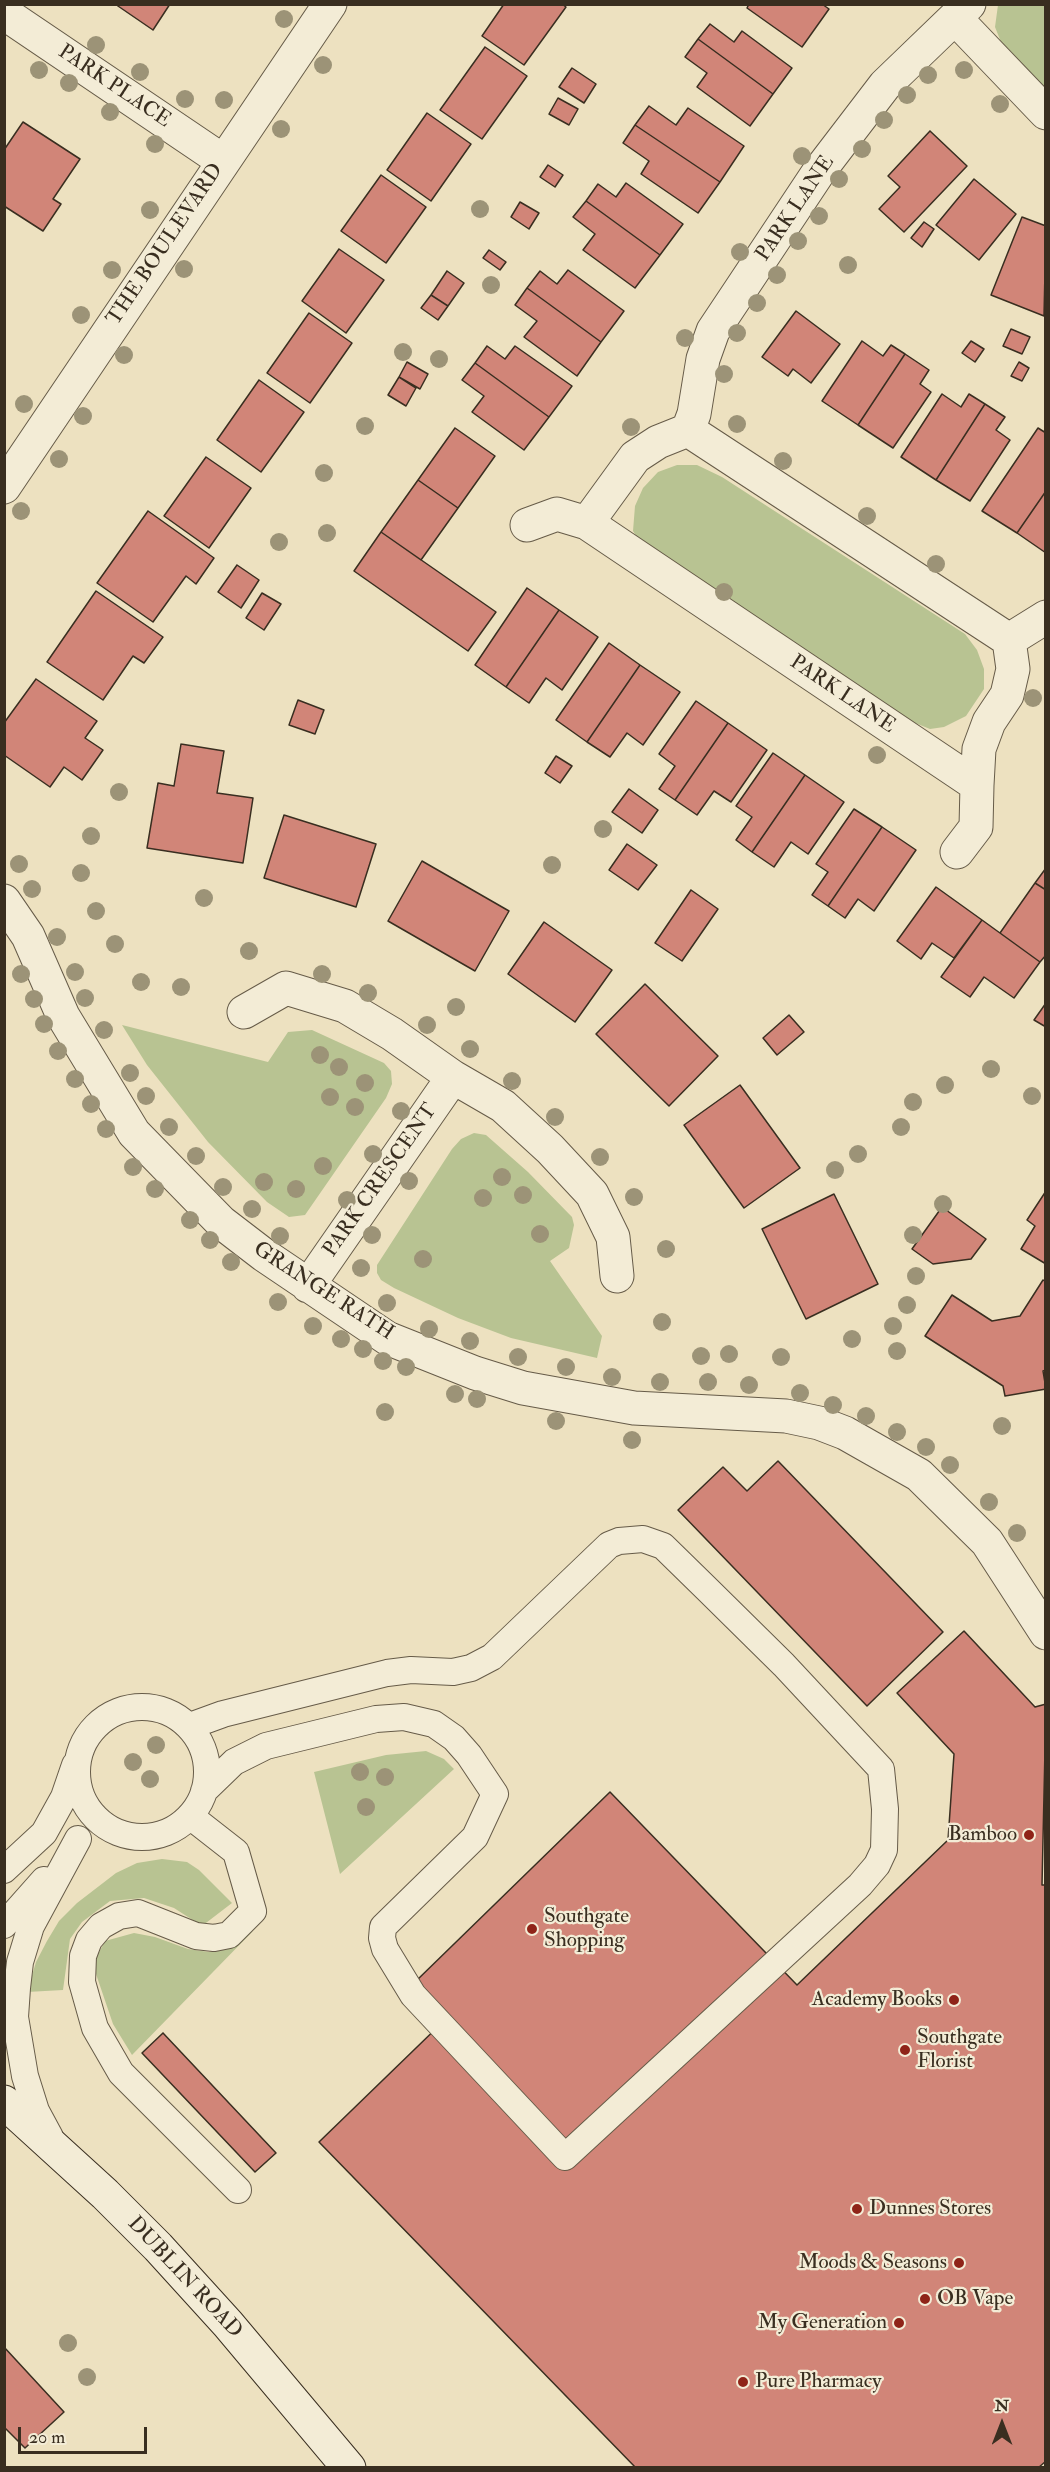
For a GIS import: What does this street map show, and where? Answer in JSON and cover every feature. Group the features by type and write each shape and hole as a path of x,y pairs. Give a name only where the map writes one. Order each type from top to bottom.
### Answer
{"street":[{"name":"THE BOULEVARD","path":"4,487 330,4"},
{"name":"PARK LANE","path":"688,429 694,414 703,358 719,322 820,170 885,85 918,51 962,12 1046,113"},
{"name":"PARK PLACE","path":"4,13 223,161"},
{"path":"587,523 635,458 658,442 688,429 1009,640 1013,669 1007,696 989,722 980,748 976,827 957,852"},
{"name":"PARK LANE","path":"527,525 558,514 587,523 977,785"},
{"path":"1009,640 1046,617"},
{"name":"GRANGE RATH","path":"4,902 28,936 63,1016 134,1133 221,1222 308,1286 387,1338 475,1373 523,1388 634,1408 786,1416 819,1423 845,1433 919,1476 987,1542 1046,1632"},
{"path":"244,1012 286,988 345,1006 392,1034 453,1077 503,1106 550,1149 592,1194 613,1238 617,1276"},
{"name":"PARK CRESCENT","path":"308,1286 453,1077"},
{"name":"DUBLIN ROAD","path":"4,2102 58,2150 158,2247 228,2324 349,2468"}],"lane":[{"path":"190,1726 223,1713 387,1673 411,1670 453,1672 471,1668 492,1657 609,1545 619,1541 643,1539 663,1546 784,1665 881,1769 885,1809 884,1850 877,1866 860,1885 565,2157 413,1995 385,1949 382,1938 383,1927 475,1837 495,1794 470,1755 454,1738 434,1724 404,1717 376,1719 266,1746 234,1762 204,1791"},
{"path":"4,1869 44,1833 64,1797 81,1749 96,1726 120,1711 138,1706 163,1710 190,1726 205,1750 208,1777 200,1806 176,1829 143,1838 113,1831 96,1819 82,1800 76,1773 81,1749"},
{"path":"190,1816 236,1852 253,1911 229,1935 214,1938 196,1936 158,1918 138,1913 119,1916 101,1926 89,1940 83,1956 82,1982 95,2028 121,2073 238,2190"},
{"path":"4,1925 96,1819"},
{"path":"58,2150 36,2111 25,2076 15,2018 20,1962 31,1926 78,1839"}],"green space":[{"path":"998,5 1045,5 1045,88 1001,42 995,27"},
{"path":"677,465 697,465 722,477 965,634 977,650 984,669 984,689 966,716 944,727 930,729 898,716 643,547 633,531 635,506 643,488 658,472"},
{"path":"122,1025 268,1062 288,1032 312,1030 384,1063 391,1071 392,1084 386,1098 305,1215 289,1217 267,1202 208,1142 147,1065"},
{"path":"474,1133 486,1135 528,1172 572,1217 574,1225 569,1248 550,1261 602,1336 597,1358 511,1338 458,1318 394,1288 381,1280 377,1273 377,1265 452,1149 461,1139"},
{"path":"426,1751 444,1759 454,1769 340,1874 314,1772 386,1755"},
{"path":"162,1859 187,1862 199,1870 232,1903 202,1926 174,1908 144,1898 110,1901 82,1922 70,1939 63,1990 27,1992 36,1962 47,1941 59,1921 77,1903 116,1873 137,1863"},
{"path":"253,1931 132,2055 113,2024 96,1974 94,1962 105,1941 134,1933 155,1937 188,1949 209,1952 232,1946"}],"building":[{"path":"115,4 170,4 153,30"},
{"path":"504,4 562,4 566,7 524,65 482,36"},
{"path":"749,4 822,4 829,9 802,47 747,8"},
{"path":"710,24 734,42 742,31 792,68 773,94 698,39"},
{"path":"698,39 773,94 750,126 697,87 707,73 685,57"},
{"path":"485,47 527,76 482,139 440,110"},
{"path":"572,68 596,84 584,103 559,87"},
{"path":"558,98 578,109 569,125 549,114"},
{"path":"649,106 676,125 688,108 744,146 720,182 635,125"},
{"path":"427,113 471,144 431,201 387,170"},
{"path":"23,122 80,159 53,199 61,204 43,231 4,206 4,150"},
{"path":"635,125 720,182 698,213 641,174 649,161 623,143"},
{"path":"930,131 967,166 904,232 879,209 900,187 888,176"},
{"path":"548,165 563,175 555,187 540,177"},
{"path":"381,175 426,207 386,263 341,231"},
{"path":"974,179 1016,214 979,260 936,225"},
{"path":"626,183 683,224 660,255 586,201 598,184 616,197"},
{"path":"586,201 660,255 635,288 583,250 595,234 573,217"},
{"path":"520,202 539,213 529,229 511,217"},
{"path":"1022,217 1046,226 1044,316 991,295"},
{"path":"924,222 934,229 922,247 911,238"},
{"path":"339,249 384,280 346,333 302,301"},
{"path":"489,250 506,262 500,270 483,258"},
{"path":"568,270 624,311 601,342 527,288 540,271 557,284"},
{"path":"447,271 464,283 448,306 431,295"},
{"path":"527,288 601,342 577,376 524,337 537,321 515,305"},
{"path":"431,295 448,306 438,320 421,308"},
{"path":"796,311 840,344 811,383 793,369 788,376 762,357"},
{"path":"309,313 352,343 310,403 267,373"},
{"path":"1011,329 1030,337 1022,354 1003,346"},
{"path":"862,341 883,356 891,345 905,354 858,425 822,401"},
{"path":"971,341 984,349 975,362 962,353"},
{"path":"487,346 505,359 515,346 572,386 549,417 475,363"},
{"path":"905,354 929,370 920,384 931,392 893,448 858,425"},
{"path":"407,362 428,374 420,389 399,377"},
{"path":"1019,362 1029,368 1022,381 1011,376"},
{"path":"475,363 549,417 524,450 472,412 484,396 462,380"},
{"path":"399,377 416,388 406,406 388,395"},
{"path":"259,380 304,412 261,472 217,440"},
{"path":"942,394 961,407 969,394 985,404 936,480 901,457"},
{"path":"985,404 1005,417 996,430 1010,440 970,501 936,480"},
{"path":"455,428 495,456 458,508 418,480"},
{"path":"1038,428 1046,433 1046,491 1017,533 982,511"},
{"path":"206,457 251,488 209,548 164,516"},
{"path":"418,480 458,508 421,560 381,532"},
{"path":"1046,491 1046,553 1017,533"},
{"path":"148,511 214,558 196,584 186,576 153,622 97,583"},
{"path":"381,532 496,612 468,651 354,571"},
{"path":"237,565 259,580 241,608 218,592"},
{"path":"527,588 559,610 506,687 475,665"},
{"path":"96,591 163,637 144,663 133,656 103,700 47,662"},
{"path":"262,593 281,604 264,630 246,618"},
{"path":"559,610 598,637 562,690 546,678 529,703 506,687"},
{"path":"609,643 640,665 587,742 556,720"},
{"path":"640,665 680,692 643,745 627,733 610,757 587,742"},
{"path":"36,679 97,721 85,738 103,750 82,780 64,767 50,787 4,755 4,723"},
{"path":"298,700 324,710 315,734 289,725"},
{"path":"696,701 728,723 675,800 659,789 675,766 659,754"},
{"path":"728,723 767,750 731,802 714,791 697,815 675,800"},
{"path":"181,744 224,751 217,793 253,798 243,863 147,848 158,783 174,786"},
{"path":"773,753 805,775 752,852 736,840 752,817 736,806"},
{"path":"556,756 572,766 560,783 545,773"},
{"path":"805,775 844,802 808,854 791,842 774,867 752,852"},
{"path":"629,789 658,810 642,833 612,812"},
{"path":"854,809 882,827 828,906 812,895 828,872 816,864"},
{"path":"284,815 376,844 356,907 264,878"},
{"path":"882,827 916,850 874,911 858,899 845,918 828,906"},
{"path":"627,844 657,865 638,890 609,870"},
{"path":"422,861 509,911 475,971 388,921"},
{"path":"1046,868 1046,890 1035,883"},
{"path":"1035,883 1046,890 1046,955 1040,962 1000,933"},
{"path":"936,887 982,920 954,958 932,943 921,959 897,941"},
{"path":"691,890 718,909 682,961 655,943"},
{"path":"982,920 1040,962 1014,998 984,977 970,997 941,977"},
{"path":"544,922 612,970 575,1022 508,974"},
{"path":"645,984 718,1056 669,1106 596,1034"},
{"path":"1046,1003 1046,1027 1034,1020"},
{"path":"789,1015 804,1032 777,1055 763,1038"},
{"path":"740,1085 800,1168 744,1208 684,1125"},
{"path":"1046,1191 1046,1264 1021,1249 1035,1226 1027,1220"},
{"path":"834,1194 878,1284 806,1319 762,1229"},
{"path":"942,1207 986,1239 971,1259 933,1264 912,1249"},
{"path":"1043,1280 1046,1282 1046,1370 1043,1371 1046,1389 1005,1396 1003,1386 925,1336 952,1295 992,1321 1020,1316"},
{"path":"778,1461 943,1632 867,1706 678,1510 723,1467 747,1491"},
{"path":"964,1631 1035,1707 1046,1704 1042,1885 1046,1885 1046,2461 1038,2468 636,2468 319,2142 449,2016 415,1982 610,1792 797,1985 948,1840 954,1754 897,1693"},
{"path":"163,2033 276,2153 255,2172 142,2053"},
{"path":"4,2347 64,2412 25,2448 4,2427"}],"place":[{"name":"Bamboo","path":"1029,1835"},
{"name":"Southgate Shopping","path":"532,1929"},
{"name":"Academy Books","path":"954,2000"},
{"name":"Southgate Florist","path":"905,2050"},
{"name":"Dunnes Stores","path":"857,2209"},
{"name":"Moods & Seasons","path":"959,2263"},
{"name":"OB Vape","path":"925,2299"},
{"name":"My Generation","path":"899,2323"},
{"name":"Pure Pharmacy","path":"743,2382"}]}
